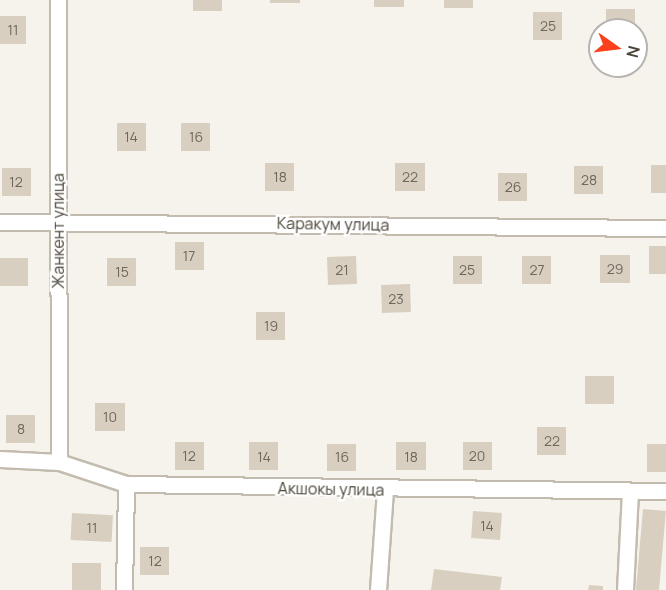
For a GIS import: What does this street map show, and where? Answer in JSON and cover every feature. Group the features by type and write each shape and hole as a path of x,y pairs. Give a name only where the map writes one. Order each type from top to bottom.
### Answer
{"street":[{"name":"Жанкент улица","path":"58,0 59,462"},
{"name":"Каракум улица","path":"0,222 666,228"},
{"name":"Акшокы улица","path":"0,459 59,462 126,484 385,490 666,491"},
{"path":"124,590 126,484"},
{"path":"378,590 385,490"},
{"path":"625,590 630,492"}],"building":[{"path":"193,0 222,0 222,11 193,11"},
{"path":"270,0 300,0 300,3 270,3"},
{"path":"374,0 404,0 404,7 374,7"},
{"path":"444,0 473,0 473,8 444,8"},
{"path":"606,9 635,9 635,18 606,18"},
{"path":"533,12 562,12 562,40 533,40"},
{"path":"0,16 26,16 26,44 0,44"},
{"path":"117,123 146,123 146,151 117,151"},
{"path":"181,123 210,123 210,151 181,151"},
{"path":"265,163 294,163 294,191 265,191"},
{"path":"395,163 425,163 425,191 395,191"},
{"path":"651,165 666,165 666,193 651,193"},
{"path":"574,166 603,166 603,194 574,194"},
{"path":"2,168 31,168 31,196 2,196"},
{"path":"498,173 527,173 527,201 498,201"},
{"path":"175,242 204,242 204,270 175,270"},
{"path":"649,246 666,246 666,274 649,274"},
{"path":"600,255 630,255 630,283 600,283"},
{"path":"356,256 357,284 328,285 327,257"},
{"path":"453,256 482,256 482,284 453,284"},
{"path":"522,256 551,256 551,284 522,284"},
{"path":"0,258 28,258 28,286 0,286"},
{"path":"107,258 136,258 136,286 107,286"},
{"path":"410,284 411,312 382,313 381,285"},
{"path":"256,312 285,312 285,340 256,340"},
{"path":"585,376 614,376 614,404 585,404"},
{"path":"95,403 125,403 125,431 95,431"},
{"path":"6,415 35,415 35,443 6,443"},
{"path":"537,427 566,427 566,455 537,455"},
{"path":"175,442 204,442 204,470 175,470"},
{"path":"249,442 278,442 278,470 249,470"},
{"path":"396,442 426,442 426,470 396,470"},
{"path":"463,442 492,442 492,470 463,470"},
{"path":"327,444 356,444 356,471 327,471"},
{"path":"647,444 666,444 666,472 647,472"},
{"path":"643,509 666,511 659,590 636,590"},
{"path":"473,511 502,513 500,540 471,538"},
{"path":"72,513 113,515 112,542 71,540"},
{"path":"140,547 169,547 169,575 140,575"},
{"path":"72,563 101,563 101,590 72,590"},
{"path":"434,569 502,577 500,590 431,590"},
{"path":"589,585 603,586 603,590 588,590"}]}
